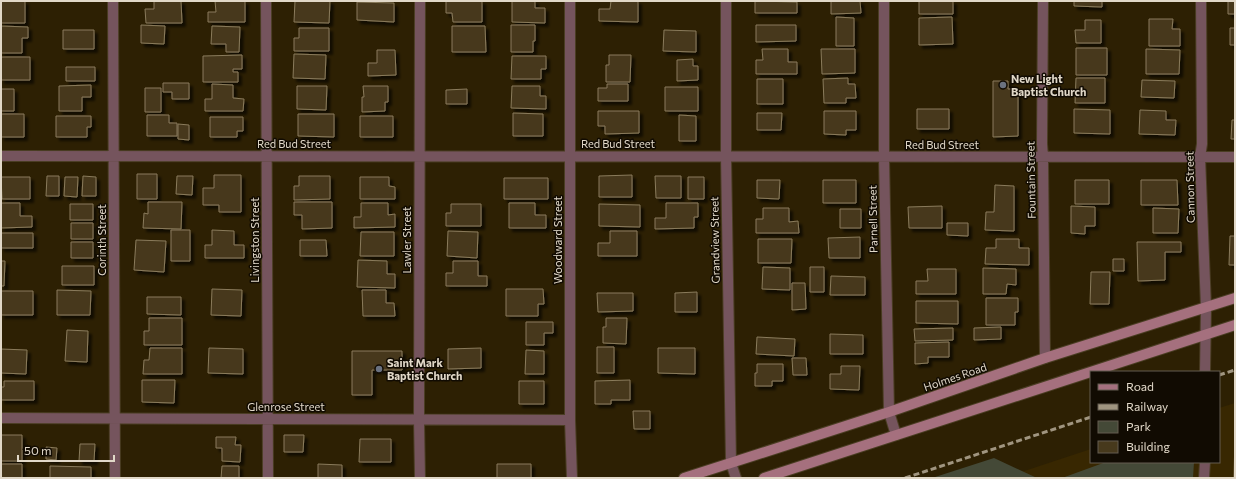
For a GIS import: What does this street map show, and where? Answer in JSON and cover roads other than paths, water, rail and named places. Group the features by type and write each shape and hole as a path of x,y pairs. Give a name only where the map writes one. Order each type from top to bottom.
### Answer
{"main road":[{"name":"Holmes Road","path":"684,478 889,412 1045,358 1235,298"},
{"path":"1094,371 1235,325"},
{"path":"764,478 1090,372"}],"street":[{"name":"Corinth Street","path":"113,1 115,478"},
{"name":"Livingston Street","path":"266,1 269,419 268,478"},
{"name":"Lawler Street","path":"420,1 420,478"},
{"name":"Woodward Street","path":"570,1 570,420 572,478"},
{"name":"Grandview Street","path":"726,1 726,156 731,463 736,478"},
{"name":"Parnell Street","path":"884,1 884,157 889,412 896,436"},
{"name":"Fountain Street","path":"1043,1 1042,144 1045,358"},
{"name":"Cannon Street","path":"1201,1 1202,144 1200,157 1206,307 1205,371"},
{"name":"Red Bud Street","path":"1,156 1235,157"},
{"name":"Glenrose Street","path":"1,418 570,420"},
{"path":"1204,463 1204,478"}],"railway":[{"path":"1220,375 1235,370"},
{"path":"905,478 1090,417"}],"place":[{"name":"New Light Baptist Church","path":"1003,85"},
{"name":"Saint Mark Baptist Church","path":"379,369"}]}
